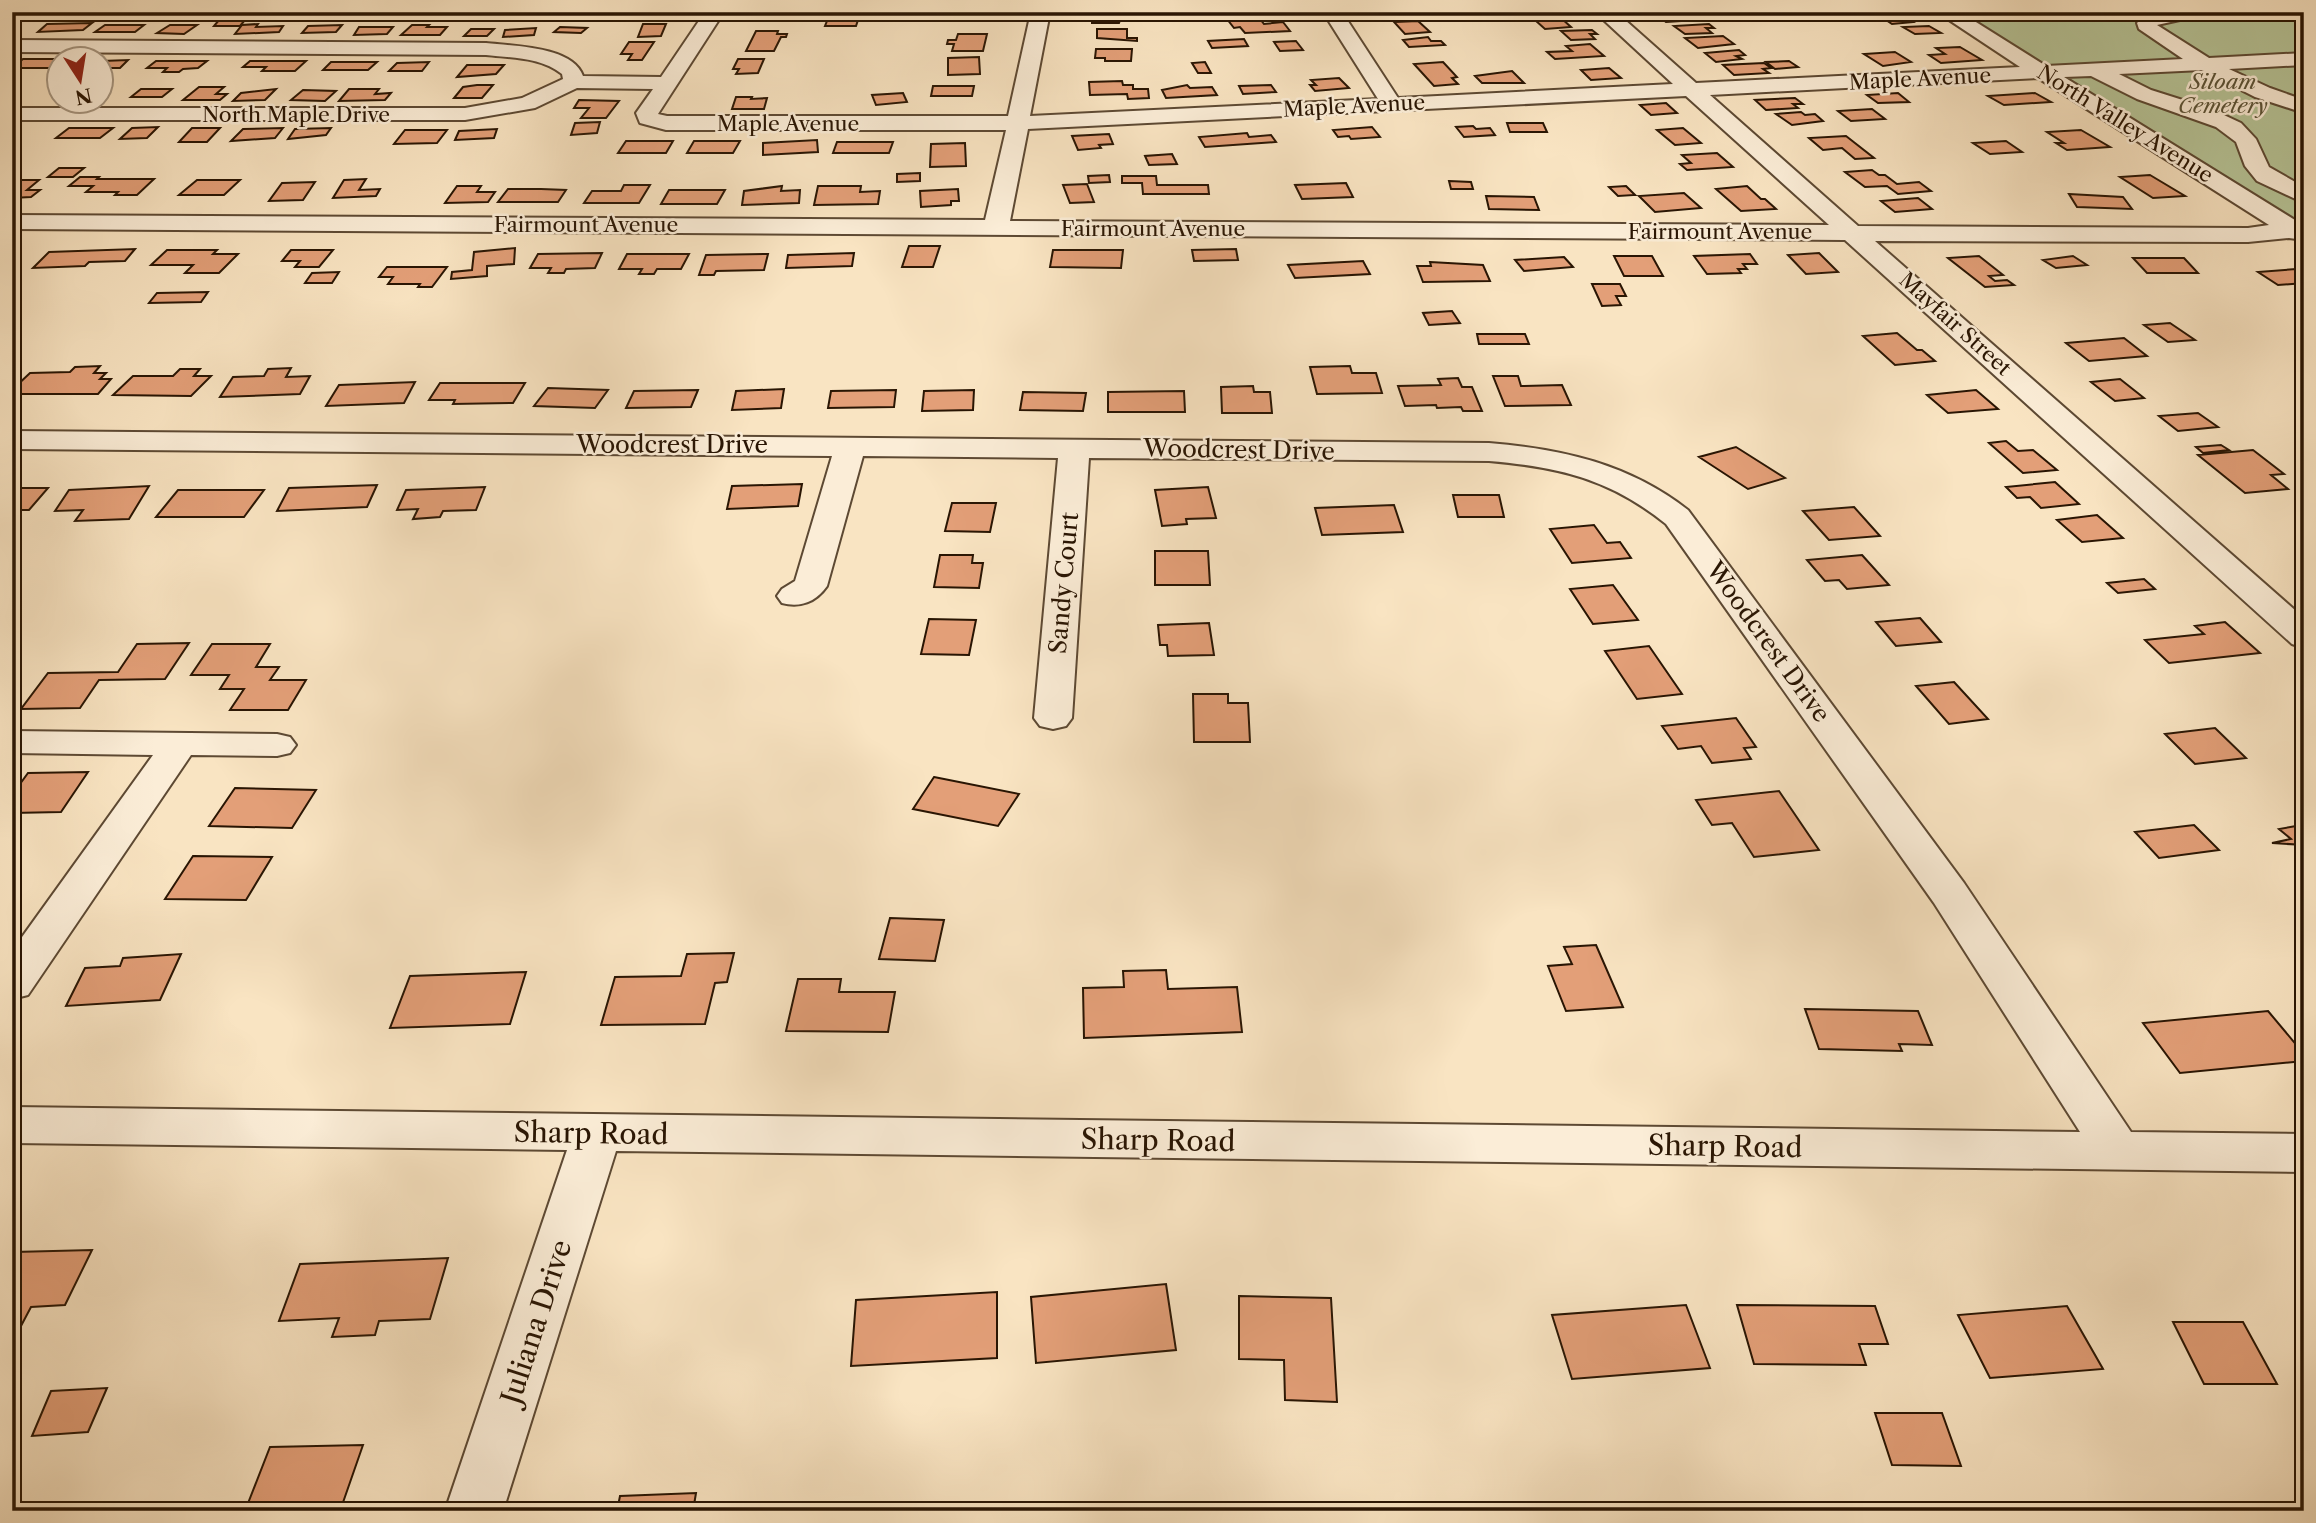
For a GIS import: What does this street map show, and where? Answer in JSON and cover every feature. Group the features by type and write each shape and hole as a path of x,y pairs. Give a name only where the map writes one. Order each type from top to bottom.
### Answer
{"street":[{"path":"12,47 486,49 551,58 572,72 573,82 667,83 715,12"},
{"path":"996,228 1041,12"},
{"path":"1332,12 1392,104"},
{"name":"Mayfair Street","path":"1604,12 2304,637"},
{"name":"North Valley Avenue","path":"1946,12 2299,233"},
{"path":"2191,12 2161,17 2147,23 2149,29 2204,64 2280,101 2304,107"},
{"name":"Maple Avenue","path":"667,83 646,116 654,121 1017,123 2304,59"},
{"path":"2095,70 2132,90 2208,115 2229,126 2245,136 2252,148 2255,163 2264,175 2304,196"},
{"name":"North Maple Drive","path":"12,114 465,114 527,103 573,82"},
{"name":"Fairmount Avenue","path":"12,222 2235,235 2299,233"},
{"name":"Woodcrest Drive","path":"12,440 1489,452 1532,455 1613,476 1643,489 1677,517 1933,871 2118,1151"},
{"path":"794,596 810,586 850,447"},
{"name":"Sandy Court","path":"1053,718 1074,449"},
{"path":"12,742 277,745"},
{"path":"12,984 180,744"},
{"name":"Sharp Road","path":"12,1125 2304,1153"},
{"name":"Juliana Drive","path":"474,1511 597,1133"}],"green space":[{"name":"Siloam Cemetery","path":"1940,12 2304,12 2304,240"}],"building":[{"path":"659,12 680,12 677,18 656,19"},
{"path":"924,12 957,12 957,20 923,21"},
{"path":"1387,12 1413,12 1418,18 1393,19"},
{"path":"1705,12 1714,19 1666,22 1654,13"},
{"path":"1874,12 1897,12 1913,22 1892,24"},
{"path":"1100,14 1122,15 1119,23 1092,23 1092,19 1100,19"},
{"path":"847,17 859,17 856,26 825,26 827,21 846,21"},
{"path":"1561,18 1571,27 1545,29 1535,20"},
{"path":"1227,19 1260,19 1264,24 1283,22 1290,31 1245,33 1240,27 1234,28"},
{"path":"219,20 245,20 240,26 214,26"},
{"path":"1418,21 1430,32 1405,34 1394,22"},
{"path":"92,23 83,30 38,32 47,24"},
{"path":"258,24 256,27 283,26 279,32 235,34 242,25"},
{"path":"643,24 666,24 661,36 638,37"},
{"path":"1709,24 1714,28 1706,28 1712,33 1685,34 1674,26"},
{"path":"105,25 144,25 135,32 95,32"},
{"path":"170,25 197,25 184,34 157,33"},
{"path":"342,25 336,32 302,33 308,26"},
{"path":"412,25 447,27 440,35 401,35"},
{"path":"1929,26 1941,33 1915,34 1903,27"},
{"path":"359,27 393,27 387,34 354,35"},
{"path":"560,27 587,28 581,33 554,32"},
{"path":"536,28 534,35 503,37 505,30"},
{"path":"471,29 494,29 487,36 464,36"},
{"path":"1097,29 1127,29 1127,38 1137,38 1137,41 1097,38"},
{"path":"1592,30 1597,34 1590,34 1595,39 1571,40 1561,31"},
{"path":"756,31 778,31 777,34 787,34 786,37 781,37 774,51 746,51"},
{"path":"958,34 987,34 983,51 952,51 954,44 947,44 948,40 956,40"},
{"path":"1723,36 1734,44 1698,48 1685,38"},
{"path":"1428,37 1431,41 1441,41 1445,45 1409,47 1403,40"},
{"path":"1244,39 1248,46 1212,48 1208,41"},
{"path":"1296,41 1303,50 1280,51 1274,42"},
{"path":"629,42 654,42 642,60 628,60 632,54 621,54"},
{"path":"1590,44 1604,56 1555,59 1547,52 1572,51 1566,46"},
{"path":"1960,47 1982,60 1941,63 1929,55 1945,54 1936,48"},
{"path":"1096,49 1132,49 1131,61 1105,61 1105,58 1095,58"},
{"path":"1739,50 1745,55 1736,56 1742,59 1716,62 1705,53"},
{"path":"1895,52 1911,62 1883,66 1864,54"},
{"path":"979,57 980,74 948,75 948,58"},
{"path":"23,59 46,59 46,68 12,68"},
{"path":"738,59 764,59 758,73 736,74 739,69 733,69"},
{"path":"116,60 128,60 120,68 116,68"},
{"path":"156,61 207,61 198,68 183,69 179,72 163,72 167,68 147,68"},
{"path":"250,61 306,61 295,71 262,71 266,67 243,67"},
{"path":"1789,61 1798,67 1775,69 1766,62"},
{"path":"331,62 377,62 368,70 323,70"},
{"path":"429,62 422,71 389,71 397,63"},
{"path":"1205,62 1211,73 1198,73 1192,63"},
{"path":"1443,62 1457,77 1452,78 1458,84 1434,86 1414,64"},
{"path":"1764,63 1771,68 1763,69 1769,73 1734,75 1723,65"},
{"path":"467,65 504,65 496,74 457,77"},
{"path":"1609,68 1621,78 1591,80 1581,70"},
{"path":"1512,71 1524,83 1482,83 1475,76"},
{"path":"1339,78 1349,88 1315,91 1310,85 1316,85 1311,80"},
{"path":"1122,81 1123,85 1133,85 1133,89 1148,89 1149,98 1128,99 1127,94 1090,95 1089,82"},
{"path":"493,85 482,98 454,98 463,87"},
{"path":"1187,85 1190,88 1212,87 1217,95 1166,98 1162,90"},
{"path":"1271,85 1276,92 1243,94 1239,86"},
{"path":"933,86 974,86 972,96 931,96"},
{"path":"199,87 224,87 216,94 227,94 220,100 183,100"},
{"path":"141,89 172,89 162,97 131,97"},
{"path":"276,89 265,100 233,101 241,93"},
{"path":"349,89 379,89 375,94 391,93 385,100 339,101"},
{"path":"303,90 336,91 325,101 291,100"},
{"path":"903,93 907,102 876,105 872,95"},
{"path":"1898,93 1909,102 1878,103 1867,95"},
{"path":"2035,93 2051,102 2004,105 1988,96"},
{"path":"736,97 767,98 764,109 732,109"},
{"path":"1795,98 1803,104 1793,104 1798,108 1766,110 1755,100"},
{"path":"579,100 619,101 606,118 581,118 589,108 574,108"},
{"path":"1666,103 1677,113 1651,115 1640,105"},
{"path":"1872,109 1885,119 1851,121 1838,111"},
{"path":"1801,112 1805,115 1815,114 1823,121 1792,125 1776,114"},
{"path":"600,122 597,133 571,135 575,123"},
{"path":"1507,123 1543,123 1547,132 1510,132"},
{"path":"1473,126 1476,129 1490,128 1495,135 1464,137 1456,127"},
{"path":"158,127 147,138 120,139 132,128"},
{"path":"1372,127 1380,137 1351,139 1349,136 1338,137 1333,130"},
{"path":"69,128 113,128 100,138 56,138"},
{"path":"192,128 220,128 207,142 179,142"},
{"path":"283,128 275,138 231,141 243,129"},
{"path":"331,128 326,135 288,139 295,129"},
{"path":"1683,128 1701,143 1675,145 1657,130"},
{"path":"497,129 494,138 455,140 459,131"},
{"path":"405,130 447,130 437,143 394,144"},
{"path":"2081,130 2110,147 2067,150 2056,143 2064,143 2047,132"},
{"path":"1247,133 1249,137 1271,135 1276,142 1205,147 1199,137"},
{"path":"1109,134 1113,144 1078,150 1072,136"},
{"path":"1846,136 1874,158 1855,159 1842,148 1823,150 1809,138"},
{"path":"817,140 818,152 763,155 763,143"},
{"path":"626,141 673,141 666,153 618,153"},
{"path":"694,141 740,141 733,153 687,153"},
{"path":"2006,141 2022,152 1990,154 1973,143"},
{"path":"837,142 893,142 889,153 833,153"},
{"path":"965,143 966,166 930,167 931,144"},
{"path":"1717,153 1733,167 1687,170 1680,164 1691,163 1682,155"},
{"path":"1172,154 1177,164 1149,165 1145,156"},
{"path":"59,168 84,168 73,177 48,177"},
{"path":"1872,170 1897,184 1919,182 1931,191 1898,194 1887,186 1865,187 1845,172"},
{"path":"920,173 920,181 897,182 897,174"},
{"path":"1109,175 1110,182 1089,183 1088,176"},
{"path":"2150,175 2185,196 2153,198 2120,177"},
{"path":"1122,176 1156,176 1157,185 1208,185 1209,194 1143,194 1142,183 1122,183"},
{"path":"80,177 154,179 137,195 115,195 118,192 86,192 93,186 69,186"},
{"path":"366,179 359,190 380,189 376,196 333,198 344,180"},
{"path":"19,180 39,180 27,190 40,190 31,197 12,198 12,185"},
{"path":"197,180 240,180 224,195 179,195"},
{"path":"1449,181 1471,182 1473,189 1451,189"},
{"path":"315,182 303,200 269,201 282,183"},
{"path":"1346,183 1353,197 1302,199 1295,185"},
{"path":"1087,184 1094,202 1070,203 1063,185"},
{"path":"624,185 650,185 639,203 584,203 592,191 621,191"},
{"path":"457,186 481,186 477,192 495,192 488,202 445,203"},
{"path":"782,186 781,191 800,190 799,203 742,205 744,191"},
{"path":"818,186 861,186 860,192 880,191 878,204 814,205"},
{"path":"1626,186 1635,195 1618,196 1609,187"},
{"path":"1747,186 1776,209 1741,211 1716,189"},
{"path":"508,189 566,190 558,202 498,202"},
{"path":"958,189 959,201 951,201 951,205 921,207 920,191"},
{"path":"669,190 725,190 717,204 661,204"},
{"path":"1684,193 1701,208 1655,212 1639,196"},
{"path":"2069,194 2123,197 2132,209 2077,207"},
{"path":"1486,196 1534,197 1539,210 1489,209"},
{"path":"1918,198 1932,209 1895,212 1881,201"},
{"path":"909,246 940,246 933,267 902,267"},
{"path":"515,248 514,264 487,266 487,276 451,279 452,272 472,270 474,252"},
{"path":"135,249 125,261 33,268 49,252"},
{"path":"1236,249 1238,260 1194,261 1192,250"},
{"path":"167,250 217,250 213,254 238,254 219,273 185,273 193,265 151,265"},
{"path":"291,250 333,250 319,267 295,267 300,261 282,261"},
{"path":"1053,250 1123,250 1121,268 1050,267"},
{"path":"602,253 595,268 548,273 551,268 530,268 538,254"},
{"path":"854,253 852,266 786,268 788,255"},
{"path":"1819,253 1838,272 1806,274 1788,255"},
{"path":"627,254 689,254 681,269 657,269 654,274 639,274 642,269 619,269"},
{"path":"768,254 764,270 716,271 714,275 699,275 706,255"},
{"path":"1750,254 1757,264 1743,264 1747,269 1738,269 1741,273 1707,274 1694,256"},
{"path":"1614,256 1652,256 1663,276 1624,276"},
{"path":"1979,256 2003,275 1989,276 1995,281 2007,280 2014,285 1985,287 1948,258"},
{"path":"2073,256 2087,265 2056,268 2043,260"},
{"path":"1564,257 1573,267 1524,271 1515,260"},
{"path":"2133,258 2184,258 2198,273 2147,273"},
{"path":"1363,261 1370,274 1295,278 1288,265"},
{"path":"1430,262 1483,265 1490,281 1423,282 1417,266 1431,266"},
{"path":"387,267 447,267 432,287 418,287 420,284 388,284 393,277 379,277"},
{"path":"2296,269 2304,274 2304,283 2278,285 2258,272"},
{"path":"339,272 332,283 305,283 312,273"},
{"path":"1592,284 1620,284 1626,296 1616,296 1621,305 1602,306"},
{"path":"208,292 201,302 149,303 157,293"},
{"path":"1452,311 1460,323 1429,325 1423,313"},
{"path":"2170,323 2195,340 2168,342 2144,325"},
{"path":"1897,333 1935,361 1895,365 1863,336"},
{"path":"1477,334 1525,334 1529,344 1479,344"},
{"path":"2124,338 2147,356 2089,361 2066,343"},
{"path":"100,366 94,373 106,373 100,379 111,379 98,394 12,394 12,390 30,373 70,372 75,367"},
{"path":"1350,366 1352,373 1376,373 1382,393 1317,394 1310,367"},
{"path":"291,368 286,377 310,376 300,394 220,397 233,377 264,376 268,369"},
{"path":"180,369 200,369 194,376 211,376 191,396 113,395 133,376 173,376"},
{"path":"1493,376 1518,376 1521,386 1562,385 1571,405 1505,406"},
{"path":"1458,378 1462,387 1472,387 1482,411 1463,411 1461,407 1437,408 1436,405 1405,406 1398,386 1441,385 1438,379"},
{"path":"2120,379 2144,398 2115,401 2091,382"},
{"path":"415,382 404,403 326,406 339,385"},
{"path":"440,383 525,383 513,403 453,404 455,400 429,400"},
{"path":"1253,386 1254,392 1270,392 1272,413 1222,413 1221,387"},
{"path":"548,388 608,390 595,408 534,406"},
{"path":"784,389 781,408 732,410 736,391"},
{"path":"698,390 691,407 626,408 634,391"},
{"path":"896,390 894,407 828,408 831,391"},
{"path":"974,390 973,410 922,411 924,391"},
{"path":"1976,390 1998,409 1948,413 1927,395"},
{"path":"1184,391 1185,412 1108,412 1108,392"},
{"path":"1023,392 1086,393 1083,411 1020,410"},
{"path":"2198,413 2218,427 2178,431 2159,416"},
{"path":"2006,441 2018,451 2033,450 2057,470 2023,473 1989,443"},
{"path":"2221,445 2229,450 2203,453 2196,447"},
{"path":"1736,447 1785,478 1748,489 1699,457"},
{"path":"2253,450 2284,474 2271,475 2288,489 2245,493 2198,455"},
{"path":"2055,482 2079,504 2041,508 2030,497 2017,498 2006,487"},
{"path":"802,484 798,506 727,509 732,486"},
{"path":"377,485 367,507 277,511 289,488"},
{"path":"149,486 129,519 75,521 83,510 55,511 69,490"},
{"path":"485,487 476,510 443,511 440,517 413,519 418,509 397,510 406,490"},
{"path":"1208,487 1216,518 1186,519 1187,524 1162,526 1155,490"},
{"path":"12,488 48,488 29,510 12,510"},
{"path":"178,490 264,490 244,517 156,517"},
{"path":"1453,495 1499,495 1504,517 1458,517"},
{"path":"952,503 996,503 990,532 945,531"},
{"path":"1394,505 1403,532 1322,535 1315,508"},
{"path":"1854,507 1880,536 1829,540 1803,511"},
{"path":"2097,515 2123,538 2082,542 2057,520"},
{"path":"1594,525 1607,543 1620,542 1631,558 1572,563 1550,529"},
{"path":"1155,551 1208,551 1210,585 1155,585"},
{"path":"940,555 973,555 972,563 983,563 979,588 934,587"},
{"path":"1862,555 1889,585 1847,589 1839,580 1825,581 1807,560"},
{"path":"2144,579 2155,589 2118,593 2107,583"},
{"path":"1613,585 1638,620 1593,624 1570,589"},
{"path":"1920,618 1941,642 1896,646 1876,622"},
{"path":"929,619 976,620 969,655 921,654"},
{"path":"2225,622 2260,653 2169,663 2145,640 2204,634 2195,626"},
{"path":"1209,623 1214,655 1168,656 1167,645 1160,645 1158,625"},
{"path":"189,643 165,679 99,680 80,708 21,709 48,673 118,672 137,644"},
{"path":"212,644 270,644 256,667 279,667 270,680 306,680 288,710 230,710 244,689 220,689 229,675 191,675"},
{"path":"1649,646 1682,694 1637,699 1605,651"},
{"path":"1954,682 1988,719 1949,724 1916,686"},
{"path":"1193,694 1228,694 1228,703 1248,703 1250,742 1194,742"},
{"path":"1736,718 1756,747 1744,748 1751,759 1712,763 1701,746 1678,749 1662,726"},
{"path":"2215,728 2246,758 2195,764 2165,734"},
{"path":"88,772 61,812 12,813 12,795 28,773"},
{"path":"934,777 1019,794 998,826 913,809"},
{"path":"235,788 316,790 292,828 209,826"},
{"path":"1779,791 1819,850 1754,857 1732,823 1712,825 1696,800"},
{"path":"2194,825 2219,850 2159,858 2135,832"},
{"path":"2302,825 2304,845 2272,843 2291,839 2279,829"},
{"path":"193,856 272,857 246,900 165,899"},
{"path":"890,918 944,920 935,961 879,959"},
{"path":"1596,945 1623,1007 1566,1011 1548,966 1572,964 1564,947"},
{"path":"734,953 727,982 715,983 705,1024 601,1025 615,977 681,976 687,954"},
{"path":"181,954 160,1000 66,1006 85,968 120,966 123,958"},
{"path":"1166,970 1168,989 1237,987 1242,1032 1084,1038 1083,988 1124,987 1123,971"},
{"path":"526,972 510,1024 390,1028 410,976"},
{"path":"798,979 841,979 839,992 895,992 888,1032 786,1031"},
{"path":"1805,1009 1918,1011 1932,1045 1899,1044 1902,1051 1819,1049"},
{"path":"2268,1011 2304,1054 2304,1061 2180,1073 2143,1023"},
{"path":"92,1250 65,1305 31,1307 12,1343 14,1252"},
{"path":"448,1258 430,1319 379,1321 375,1335 332,1337 339,1318 279,1321 300,1264"},
{"path":"1166,1284 1176,1350 1036,1363 1031,1297"},
{"path":"997,1292 997,1358 851,1366 856,1300"},
{"path":"1239,1296 1331,1298 1337,1402 1285,1400 1284,1360 1239,1359"},
{"path":"1686,1305 1710,1368 1572,1379 1552,1315"},
{"path":"1737,1305 1875,1306 1888,1344 1859,1344 1866,1365 1754,1364"},
{"path":"2067,1306 2103,1369 1990,1378 1958,1315"},
{"path":"2173,1322 2243,1322 2277,1384 2204,1384"},
{"path":"107,1388 88,1432 32,1436 51,1391"},
{"path":"1875,1413 1942,1413 1961,1466 1892,1465"},
{"path":"363,1445 340,1511 245,1511 270,1447"},
{"path":"696,1493 693,1511 617,1511 620,1496"},
{"path":"2158,1503 2244,1504 2247,1511 2161,1511"}]}
